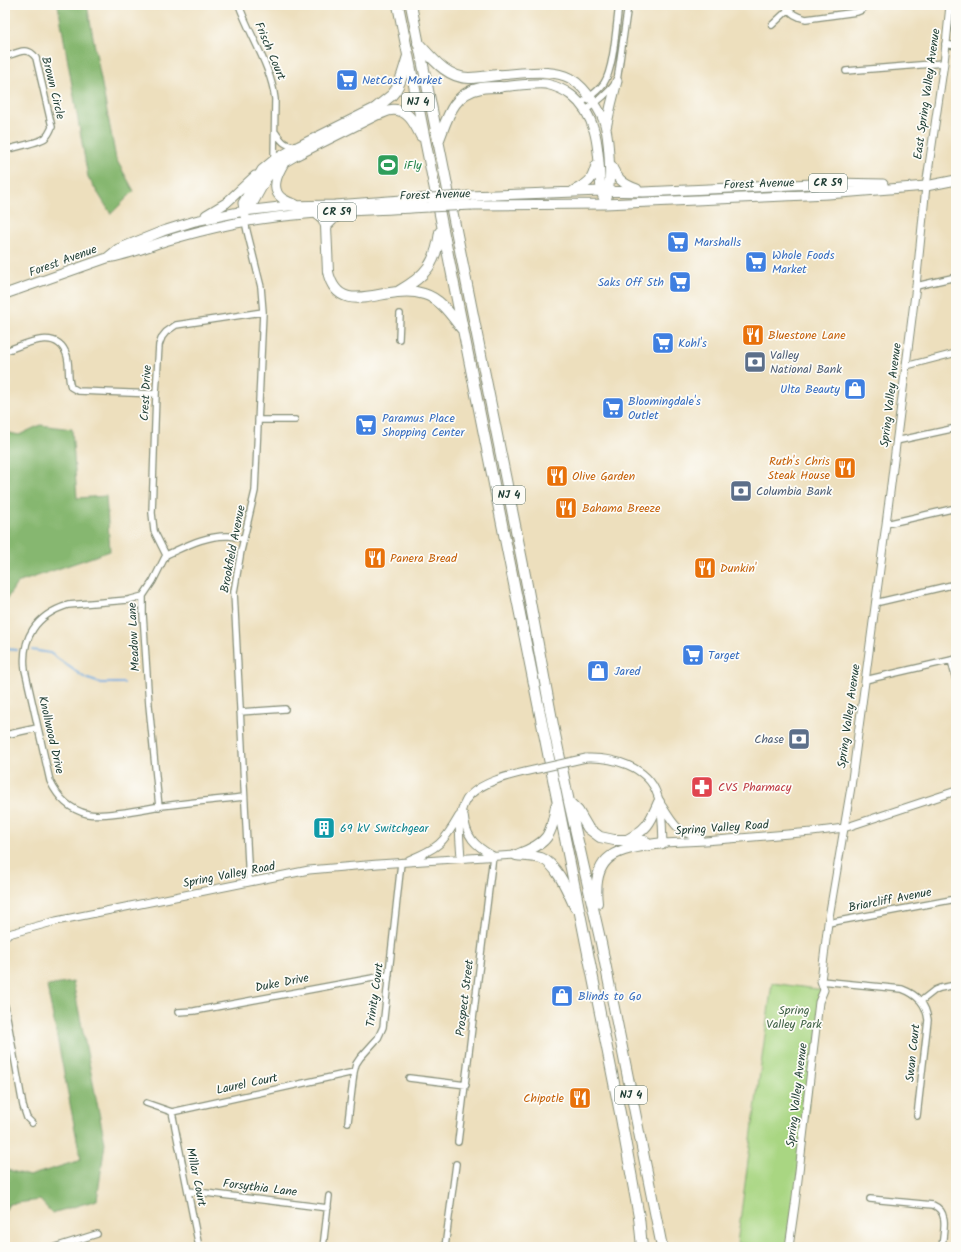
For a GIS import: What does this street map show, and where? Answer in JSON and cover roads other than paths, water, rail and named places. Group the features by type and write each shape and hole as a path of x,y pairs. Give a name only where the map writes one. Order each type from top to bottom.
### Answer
{"highway":[{"name":"NJ 4","path":"398,5 630,1160 639,1217 649,1247"},
{"name":"NJ 4","path":"411,5 569,802 601,943 662,1247"},
{"path":"418,43 441,67 458,76 468,78 498,75"},
{"path":"378,111 396,89 409,54"},
{"path":"438,142 450,111 460,98 480,88 500,87"},
{"path":"378,111 399,110 409,116 427,150"},
{"path":"316,212 323,218 326,226 328,272 330,278 340,293 357,299 371,298 396,292 414,292 425,294 434,299 449,312 463,330"},
{"path":"326,226 343,212"},
{"path":"396,292 418,279 427,270 433,260 438,245 441,222"},
{"path":"516,855 536,847 549,834 557,802"},
{"path":"569,802 578,811 588,828 596,834 609,840 663,843"},
{"path":"628,840 640,833 646,827 660,802"},
{"path":"601,943 596,894 598,878 605,862 614,854 629,848 663,843"},
{"path":"516,855 541,858 550,864 562,881 581,917"},
{"path":"639,1217 642,1247"}],"main road":[{"path":"498,75 548,72 566,76 578,84 592,100 604,122 606,132 609,162 605,191 605,204"},
{"path":"606,132 617,80"},
{"path":"500,87 532,84 555,86 565,91 583,107 596,136 598,160 605,191"},
{"path":"195,221 226,203 262,170 275,163 299,146 378,111"},
{"path":"275,163 285,162 378,111"},
{"path":"571,192 587,184 593,178 598,160"},
{"path":"285,162 277,177 276,190 282,199 298,206"},
{"path":"609,162 619,180 627,186 643,192"},
{"path":"244,211 252,203 275,163"},
{"path":"245,222 243,203 262,170"},
{"name":"CR 59","path":"926,186 956,180"},
{"name":"Forest Avenue","path":"470,201 571,192 643,192 833,183 926,186"},
{"name":"Forest Avenue","path":"107,258 118,249 163,231 195,221 265,208 470,201 605,204 828,194 926,186"},
{"name":"Forest Avenue","path":"5,294 107,258 121,256 197,232 266,218 316,212 343,212 429,202"}],"street":[{"name":"Frisch Court","path":"238,5 273,84 276,99 275,163"},
{"path":"592,100 604,82 610,68 619,5"},
{"path":"583,107 611,89 617,80 628,5"},
{"path":"772,25 786,8 799,17 813,19 857,12 862,10 866,5"},
{"name":"East Spring Valley Avenue","path":"926,186 944,63 950,5"},
{"path":"945,44 956,46"},
{"name":"Brown Circle","path":"5,57 22,51 30,52 36,58 52,127 46,137 41,140 5,150"},
{"path":"846,71 944,63"},
{"path":"275,132 287,145 299,146"},
{"name":"Spring Valley Avenue","path":"789,1247 796,1205 819,1002 824,990 822,981 828,923 851,787 886,524 916,286 926,186"},
{"name":"Brookfield Avenue","path":"245,222 261,287 263,312 255,491 238,566 234,592 249,882"},
{"path":"916,286 956,277"},
{"name":"Crest Drive","path":"166,555 154,530 152,514 156,394 159,345 162,337 170,328 183,324 263,312"},
{"path":"399,339 400,314"},
{"path":"5,351 41,339 50,339 58,342 64,348 68,363 68,380 71,387 78,391 156,394"},
{"path":"906,366 956,354"},
{"path":"258,420 296,420"},
{"path":"896,441 956,428"},
{"path":"886,524 956,508"},
{"path":"166,555 202,539 230,536 244,539"},
{"name":"Meadow Lane","path":"159,806 149,705 143,596 153,581 166,555"},
{"path":"875,603 956,584"},
{"name":"Knollwood Drive","path":"143,596 128,600 63,606 41,619 34,626 29,635 26,644 24,662 37,728 50,782 60,797 72,808 81,812 99,815 159,806 244,797"},
{"path":"865,680 954,660 956,680"},
{"path":"240,712 285,709"},
{"path":"5,735 37,728"},
{"name":"Spring Valley Road","path":"461,858 459,834 463,809 468,797 475,791 494,781 586,758 617,761 635,768 645,775 656,791 660,802 663,843 705,841 844,828 956,791"},
{"path":"660,802 672,823 686,834 705,841"},
{"path":"463,809 466,829 470,838 478,846 493,856"},
{"path":"402,863 431,850 440,844 448,835 463,809"},
{"name":"Spring Valley Road","path":"5,935 56,920 317,869 516,855"},
{"name":"Prospect Street","path":"458,1142 493,856"},
{"name":"Trinity Court","path":"348,1122 356,1064 381,1034 383,1027 402,863"},
{"name":"Briarcliff Avenue","path":"828,923 956,898"},
{"name":"Duke Drive","path":"178,1012 194,1011 389,975"},
{"path":"822,981 902,989 910,992 921,1001 935,990 956,985"},
{"name":"Swan Court","path":"917,1116 928,1020 925,1008 921,1001"},
{"path":"5,1006 23,1106 26,1118 32,1123"},
{"name":"Laurel Court","path":"146,1104 172,1112 354,1072"},
{"path":"409,1078 466,1085"},
{"name":"Millar Court","path":"172,1112 199,1247"},
{"path":"446,1247 456,1164"},
{"name":"Forsythia Lane","path":"189,1191 328,1208"},
{"path":"323,1247 329,1196"},
{"path":"870,1199 932,1205 937,1207 941,1210 944,1219 942,1247"},
{"path":"56,1247 97,1234"}],"waterway":[{"path":"5,649 17,650"},
{"path":"32,650 50,653 85,678 100,683 124,683"}],"place":[{"name":"NetCost Market","path":"347,80"},
{"name":"iFly","path":"388,165"},
{"name":"Marshalls","path":"678,242"},
{"name":"Whole Foods Market","path":"756,262"},
{"name":"Saks Off 5th","path":"680,282"},
{"name":"Bluestone Lane","path":"753,335"},
{"name":"Kohl's","path":"663,343"},
{"name":"Valley National Bank","path":"755,362"},
{"name":"Ulta Beauty","path":"855,389"},
{"name":"Bloomingdale's Outlet","path":"613,408"},
{"name":"Paramus Place Shopping Center","path":"366,425"},
{"name":"Ruth's Chris Steak House","path":"845,468"},
{"name":"Olive Garden","path":"557,476"},
{"name":"Columbia Bank","path":"741,491"},
{"name":"Bahama Breeze","path":"566,508"},
{"name":"Panera Bread","path":"375,558"},
{"name":"Dunkin'","path":"705,568"},
{"name":"Target","path":"693,655"},
{"name":"Jared","path":"598,671"},
{"name":"Chase","path":"799,739"},
{"name":"CVS Pharmacy","path":"702,787"},
{"name":"69 kV Switchgear","path":"324,828"},
{"name":"Blinds to Go","path":"562,996"},
{"name":"Chipotle","path":"580,1098"}],"park label":[{"name":"Spring Valley Park","path":"794,1017"}]}
